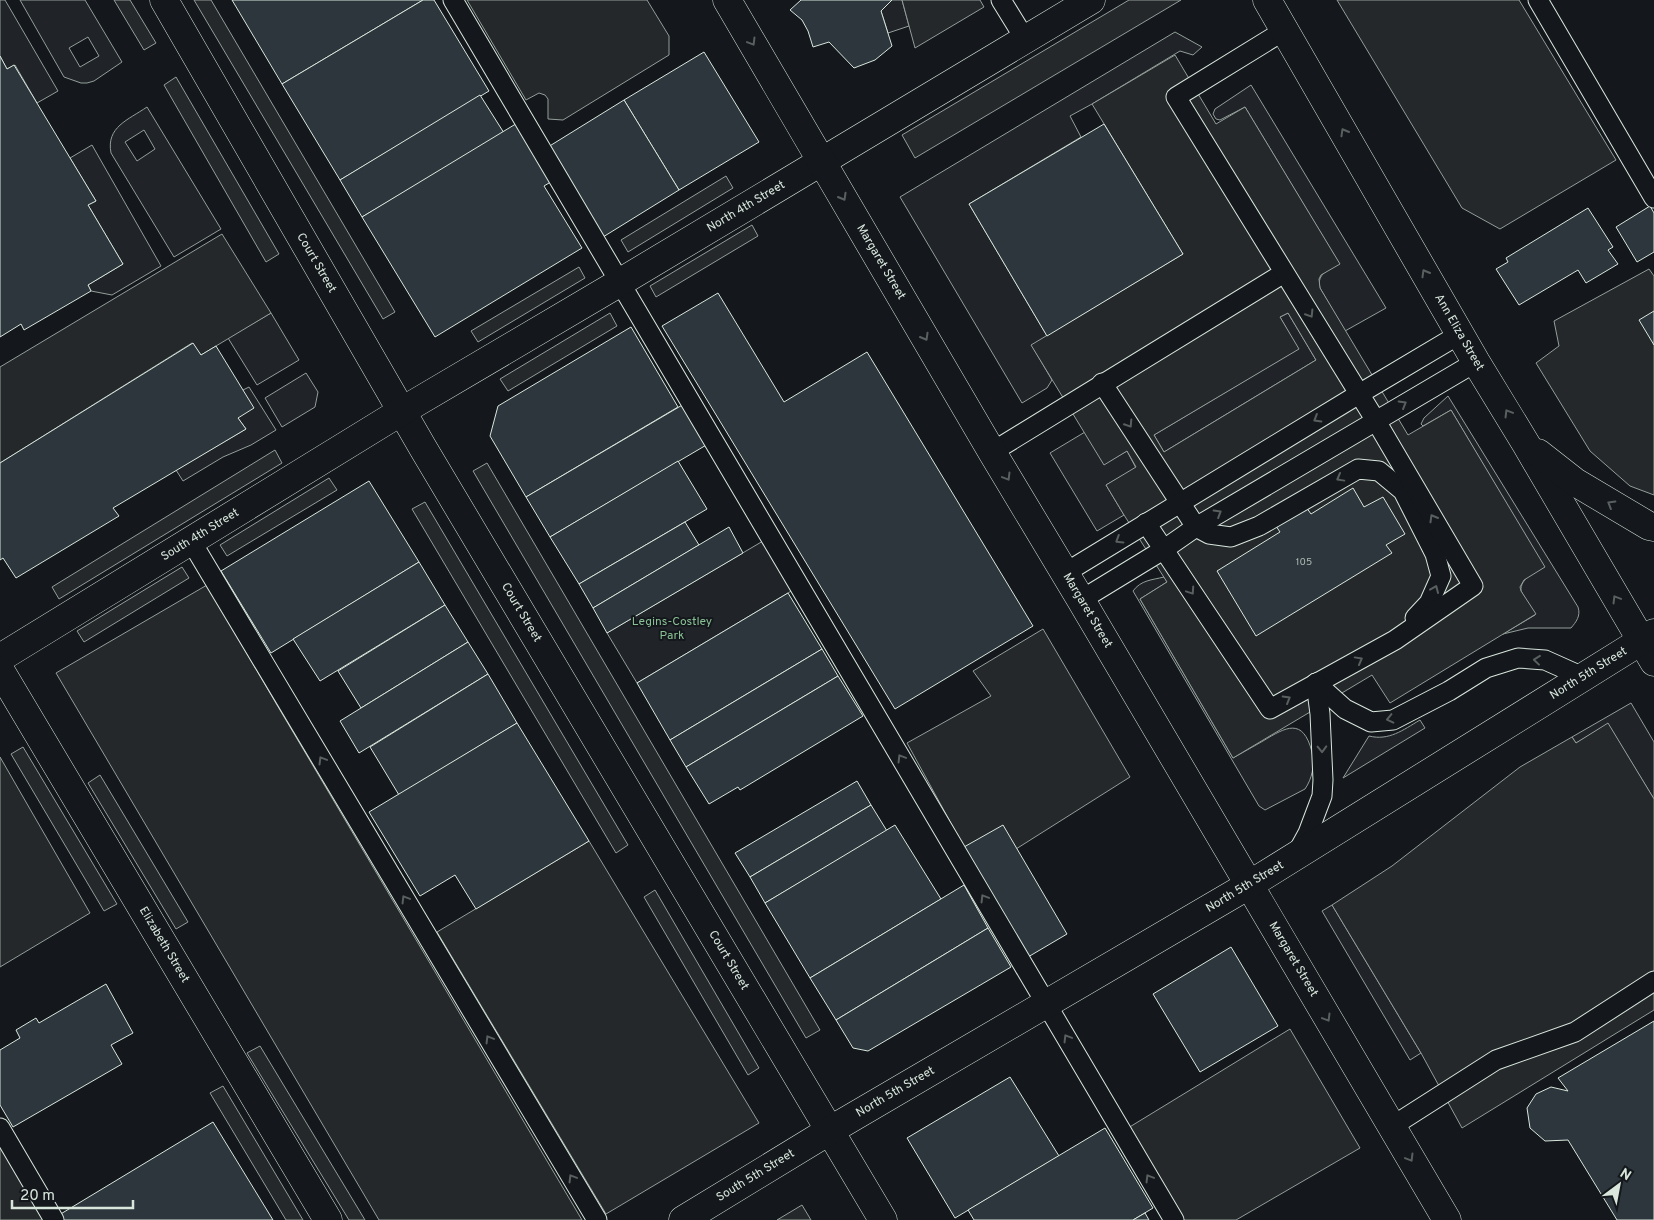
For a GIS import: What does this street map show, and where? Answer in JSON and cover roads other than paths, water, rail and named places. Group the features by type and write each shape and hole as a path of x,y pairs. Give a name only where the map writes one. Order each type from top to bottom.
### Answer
{"main road":[{"name":"Court Street","path":"164,0 402,411 883,1220"},
{"name":"Margaret Street","path":"727,0 1446,1220"},
{"name":"North 4th Street","path":"402,411 620,283 1091,0"},
{"name":"Ann Eliza Street","path":"1268,0 1476,362 1650,645"},
{"name":"South 4th Street","path":"0,658 402,411"},
{"path":"1526,444 1575,482 1648,526 1654,527"},
{"name":"North 5th Street","path":"829,1131 1249,885 1583,677 1650,645"},
{"name":"Elizabeth Street","path":"0,670 328,1220"},
{"name":"South 5th Street","path":"682,1220 829,1131"}],"lane":[{"path":"453,0 1174,1220"},
{"path":"1001,0 1025,39"},
{"path":"1538,0 1654,198"},
{"path":"1146,524 1270,709 1395,640 1473,586 1376,421 1176,97 1285,30"},
{"path":"992,452 1284,273"},
{"path":"1064,573 1460,334"},
{"path":"1081,600 1163,550 1196,527 1476,362"},
{"path":"1102,383 1196,527 1209,534 1231,537 1265,523 1358,469 1379,471 1403,491 1435,554 1441,576 1430,603 1395,640"},
{"path":"192,541 597,1220"},
{"path":"1316,683 1345,709 1371,722 1393,720 1486,668 1518,658 1545,660 1583,677"},
{"path":"1294,857 1308,833 1322,796 1320,714 1316,683"},
{"path":"1391,1127 1496,1060 1574,1032 1654,981"},
{"path":"0,1128 54,1220"}],"park label":[{"name":"Legins-Costley Park","path":"672,629"}]}
